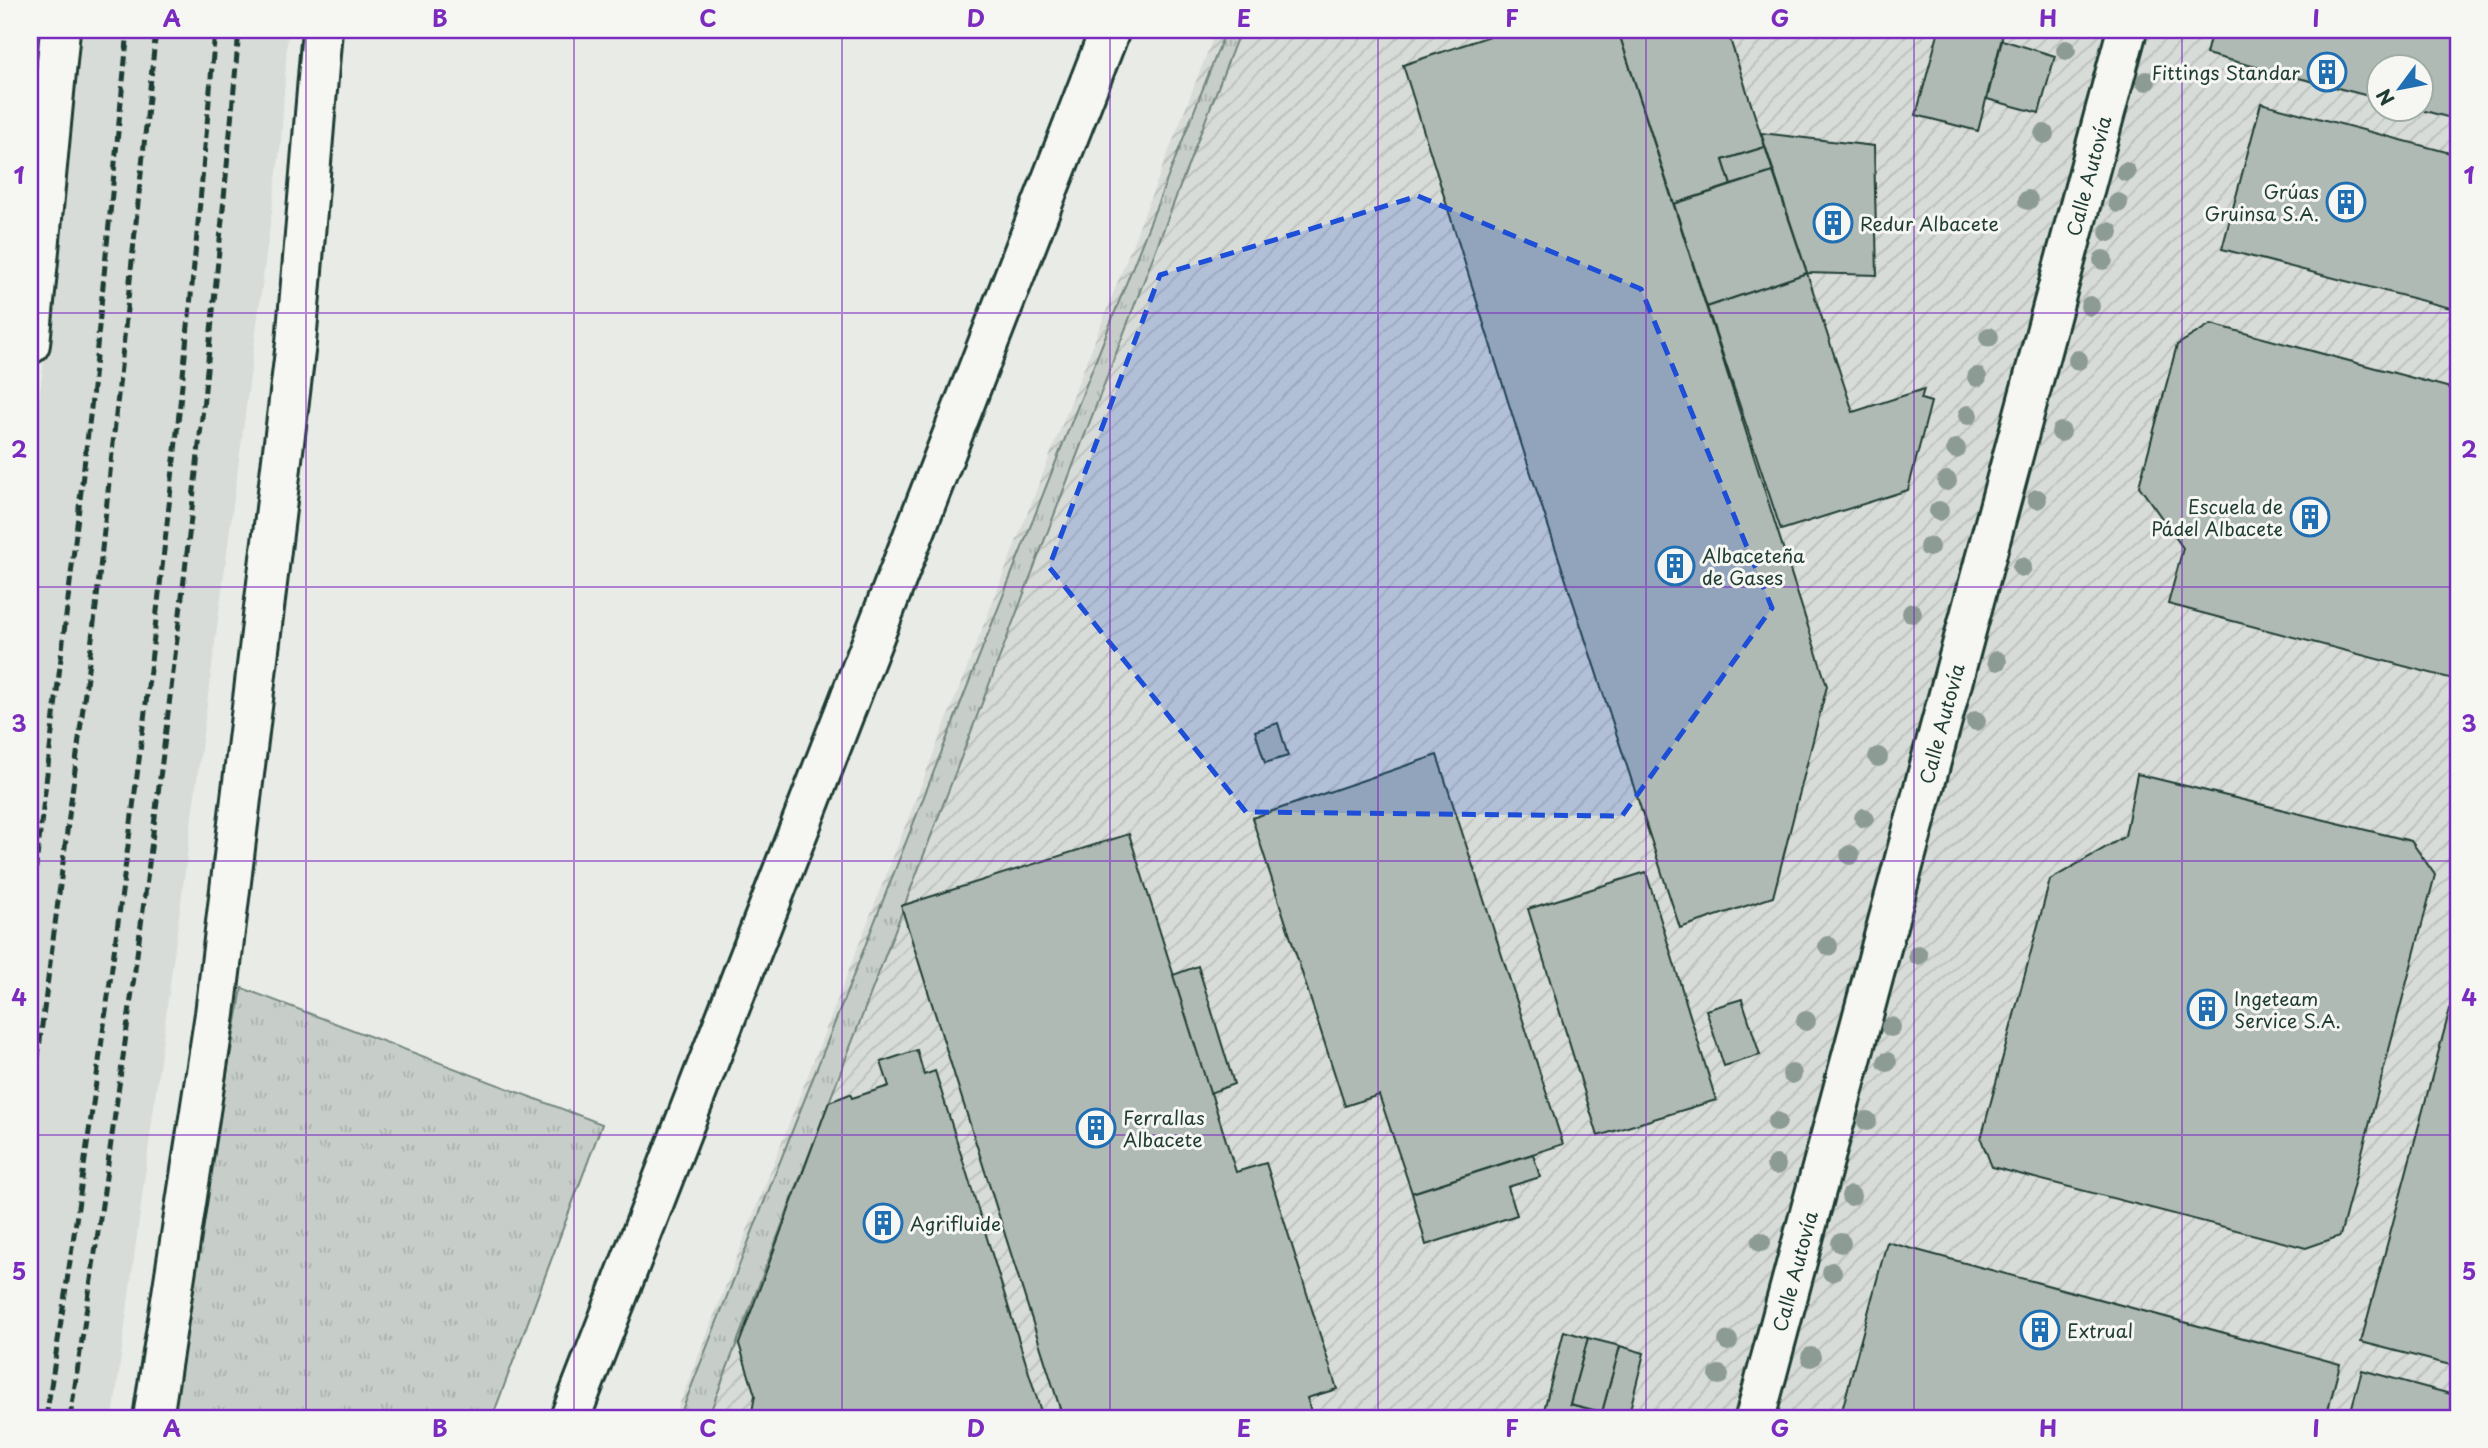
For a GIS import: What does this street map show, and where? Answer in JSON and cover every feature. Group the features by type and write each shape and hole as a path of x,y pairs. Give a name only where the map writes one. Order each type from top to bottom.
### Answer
{"street":[{"path":"30,344 61,30"},
{"path":"153,1418 217,1000 296,343 322,30"},
{"path":"570,1418 1110,30"},
{"name":"Calle Autovía","path":"1755,1418 2127,30"}],"highlighted area":[{"path":"1418,196 1641,289 1772,608 1622,816 1246,812 1049,567 1160,275"}],"shaded area":[{"path":"78,30 288,30 281,142 113,1418 30,1418 30,473 58,244"},
{"path":"1216,30 2458,30 2458,1418 674,1418"}],"green space":[{"path":"1226,30 1240,30 708,1418 679,1418"},
{"path":"242,988 602,1124 492,1418 167,1418"}],"building":[{"name":"Albaceteña de Gases","path":"1508,30 1618,30 1827,686 1773,897 1680,928 1522,446 1403,65"},
{"path":"1618,30 1727,30 1765,147 1723,160 1731,185 1674,204"},
{"path":"1939,30 2004,30 1978,131 1916,115"},
{"name":"Fittings Standar","path":"2212,30 2458,30 2458,120 2436,114 2436,52 2366,52 2366,95 2206,54"},
{"path":"2002,40 2055,56 2039,113 1987,99"},
{"name":"Grúas Gruinsa S.A.","path":"2261,103 2458,155 2458,310 2222,249"},
{"name":"Redur Albacete","path":"1761,133 1874,146 1877,275 1807,273"},
{"path":"1765,147 1773,172 1731,185 1723,160"},
{"path":"1773,172 1807,273 1707,307 1674,204"},
{"path":"1807,273 1853,412 1924,389 1921,399 1931,402 1908,490 1781,530 1707,307"},
{"name":"Escuela de Pádel Albacete","path":"2211,324 2458,390 2458,676 2453,679 2168,604 2183,548 2139,486 2177,345"},
{"path":"1278,723 1288,756 1265,763 1255,731"},
{"path":"1437,755 1563,1144 1412,1193 1379,1095 1345,1106 1252,818"},
{"name":"Ingeteam Service S.A.","path":"2137,774 2411,841 2435,875 2340,1236 2306,1248 1992,1167 1981,1139 2050,880 2125,836"},
{"name":"Ferrallas Albacete","path":"1129,834 1236,1172 1266,1163 1337,1389 1307,1398 1313,1418 1063,1418 901,906"},
{"path":"1646,872 1716,1100 1598,1136 1528,909"},
{"path":"1198,966 1234,1084 1210,1093 1173,975"},
{"path":"2458,979 2458,1367 2361,1342"},
{"path":"1742,999 1760,1055 1724,1066 1706,1010"},
{"name":"Agrifluide","path":"917,1050 924,1075 935,1071 1043,1418 751,1418 755,1395 739,1344 829,1102 850,1094 852,1098 889,1086 881,1062"},
{"path":"1533,1154 1540,1177 1508,1187 1517,1215 1426,1245 1412,1193"},
{"name":"Extrual","path":"1887,1242 2340,1364 2326,1418 1840,1418"},
{"path":"1564,1331 1588,1338 1570,1404 1602,1412 1620,1346 1644,1353 1628,1418 1542,1418"},
{"path":"1588,1338 1620,1346 1602,1412 1570,1404"},
{"path":"2362,1370 2458,1396 2458,1418 2349,1418"}],"railway":[{"path":"30,916 91,408 128,30"},
{"path":"30,1118 96,607 156,30"},
{"path":"46,1418 97,1072 143,726 183,378 215,30"},
{"path":"70,1418 121,1072 167,726 206,378 239,30"}],"place":[{"name":"Fittings Standar","path":"2327,72"},
{"name":"Grúas Gruinsa S.A.","path":"2346,202"},
{"name":"Redur Albacete","path":"1833,223"},
{"name":"Escuela de Pádel Albacete","path":"2310,517"},
{"name":"Albaceteña de Gases","path":"1675,566"},
{"name":"Ingeteam Service S.A.","path":"2207,1009"},
{"name":"Ferrallas Albacete","path":"1096,1128"},
{"name":"Agrifluide","path":"883,1223"},
{"name":"Extrual","path":"2040,1330"}]}
